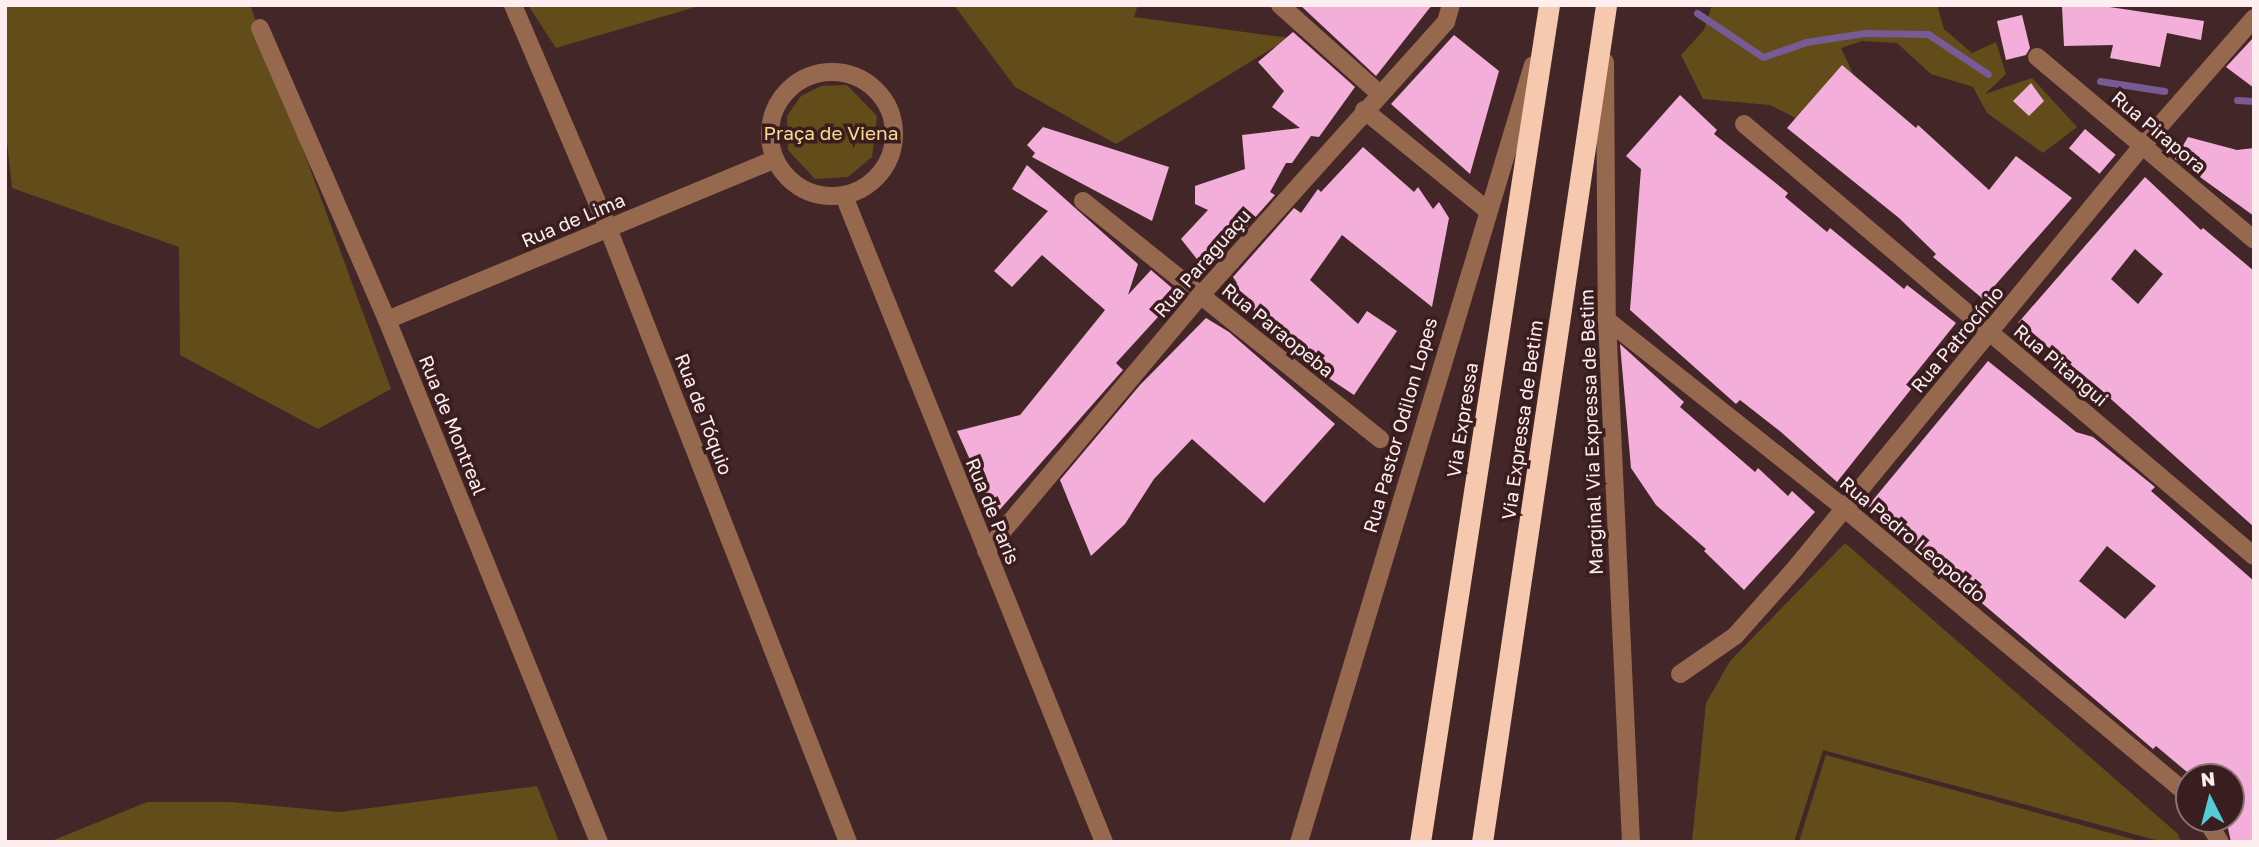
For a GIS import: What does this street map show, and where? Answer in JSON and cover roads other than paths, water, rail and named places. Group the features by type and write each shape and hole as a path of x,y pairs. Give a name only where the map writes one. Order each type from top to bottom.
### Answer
{"highway":[{"name":"Via Expressa","path":"1420,842 1548,13"},
{"name":"Via Expressa de Betim","path":"1482,842 1605,13"}],"street":[{"name":"Rua de Tóquio","path":"513,5 608,228 848,842"},
{"path":"1280,5 1380,94"},
{"name":"Rua Paraguaçu","path":"986,551 1201,295 1364,110 1446,22 1451,5"},
{"name":"Rua Pastor Odilon Lopes","path":"1299,842 1486,209 1548,13"},
{"name":"Marginal Via Expressa de Betim","path":"1605,13 1607,320 1631,842"},
{"name":"Rua Patrocínio","path":"1680,674 1735,636 1990,333 2142,146 2254,18"},
{"name":"Rua de Montreal","path":"260,28 387,320 600,842"},
{"name":"Rua Pirapora","path":"2036,57 2254,240"},
{"path":"832,72 871,85 893,119 890,159 863,189 844,196 823,196 803,190 786,177 775,159 772,119 780,100 794,85 832,72"},
{"path":"1364,110 1486,209"},
{"name":"Rua Pitangui","path":"1744,124 2254,556"},
{"name":"Rua de Lima","path":"387,320 775,159"},
{"name":"Rua de Paris","path":"844,196 1104,842"},
{"name":"Rua Paraopeba","path":"1083,201 1380,439"},
{"name":"Rua Pedro Leopoldo","path":"1607,320 1844,508 2175,784"}],"waterway":[{"path":"1697,13 1763,57 1806,42 1864,33 1928,34 1988,74"},
{"path":"2100,81 2164,91"},
{"path":"2237,100 2254,101"}],"park label":[{"name":"Praça de Viena","path":"831,133"}]}
